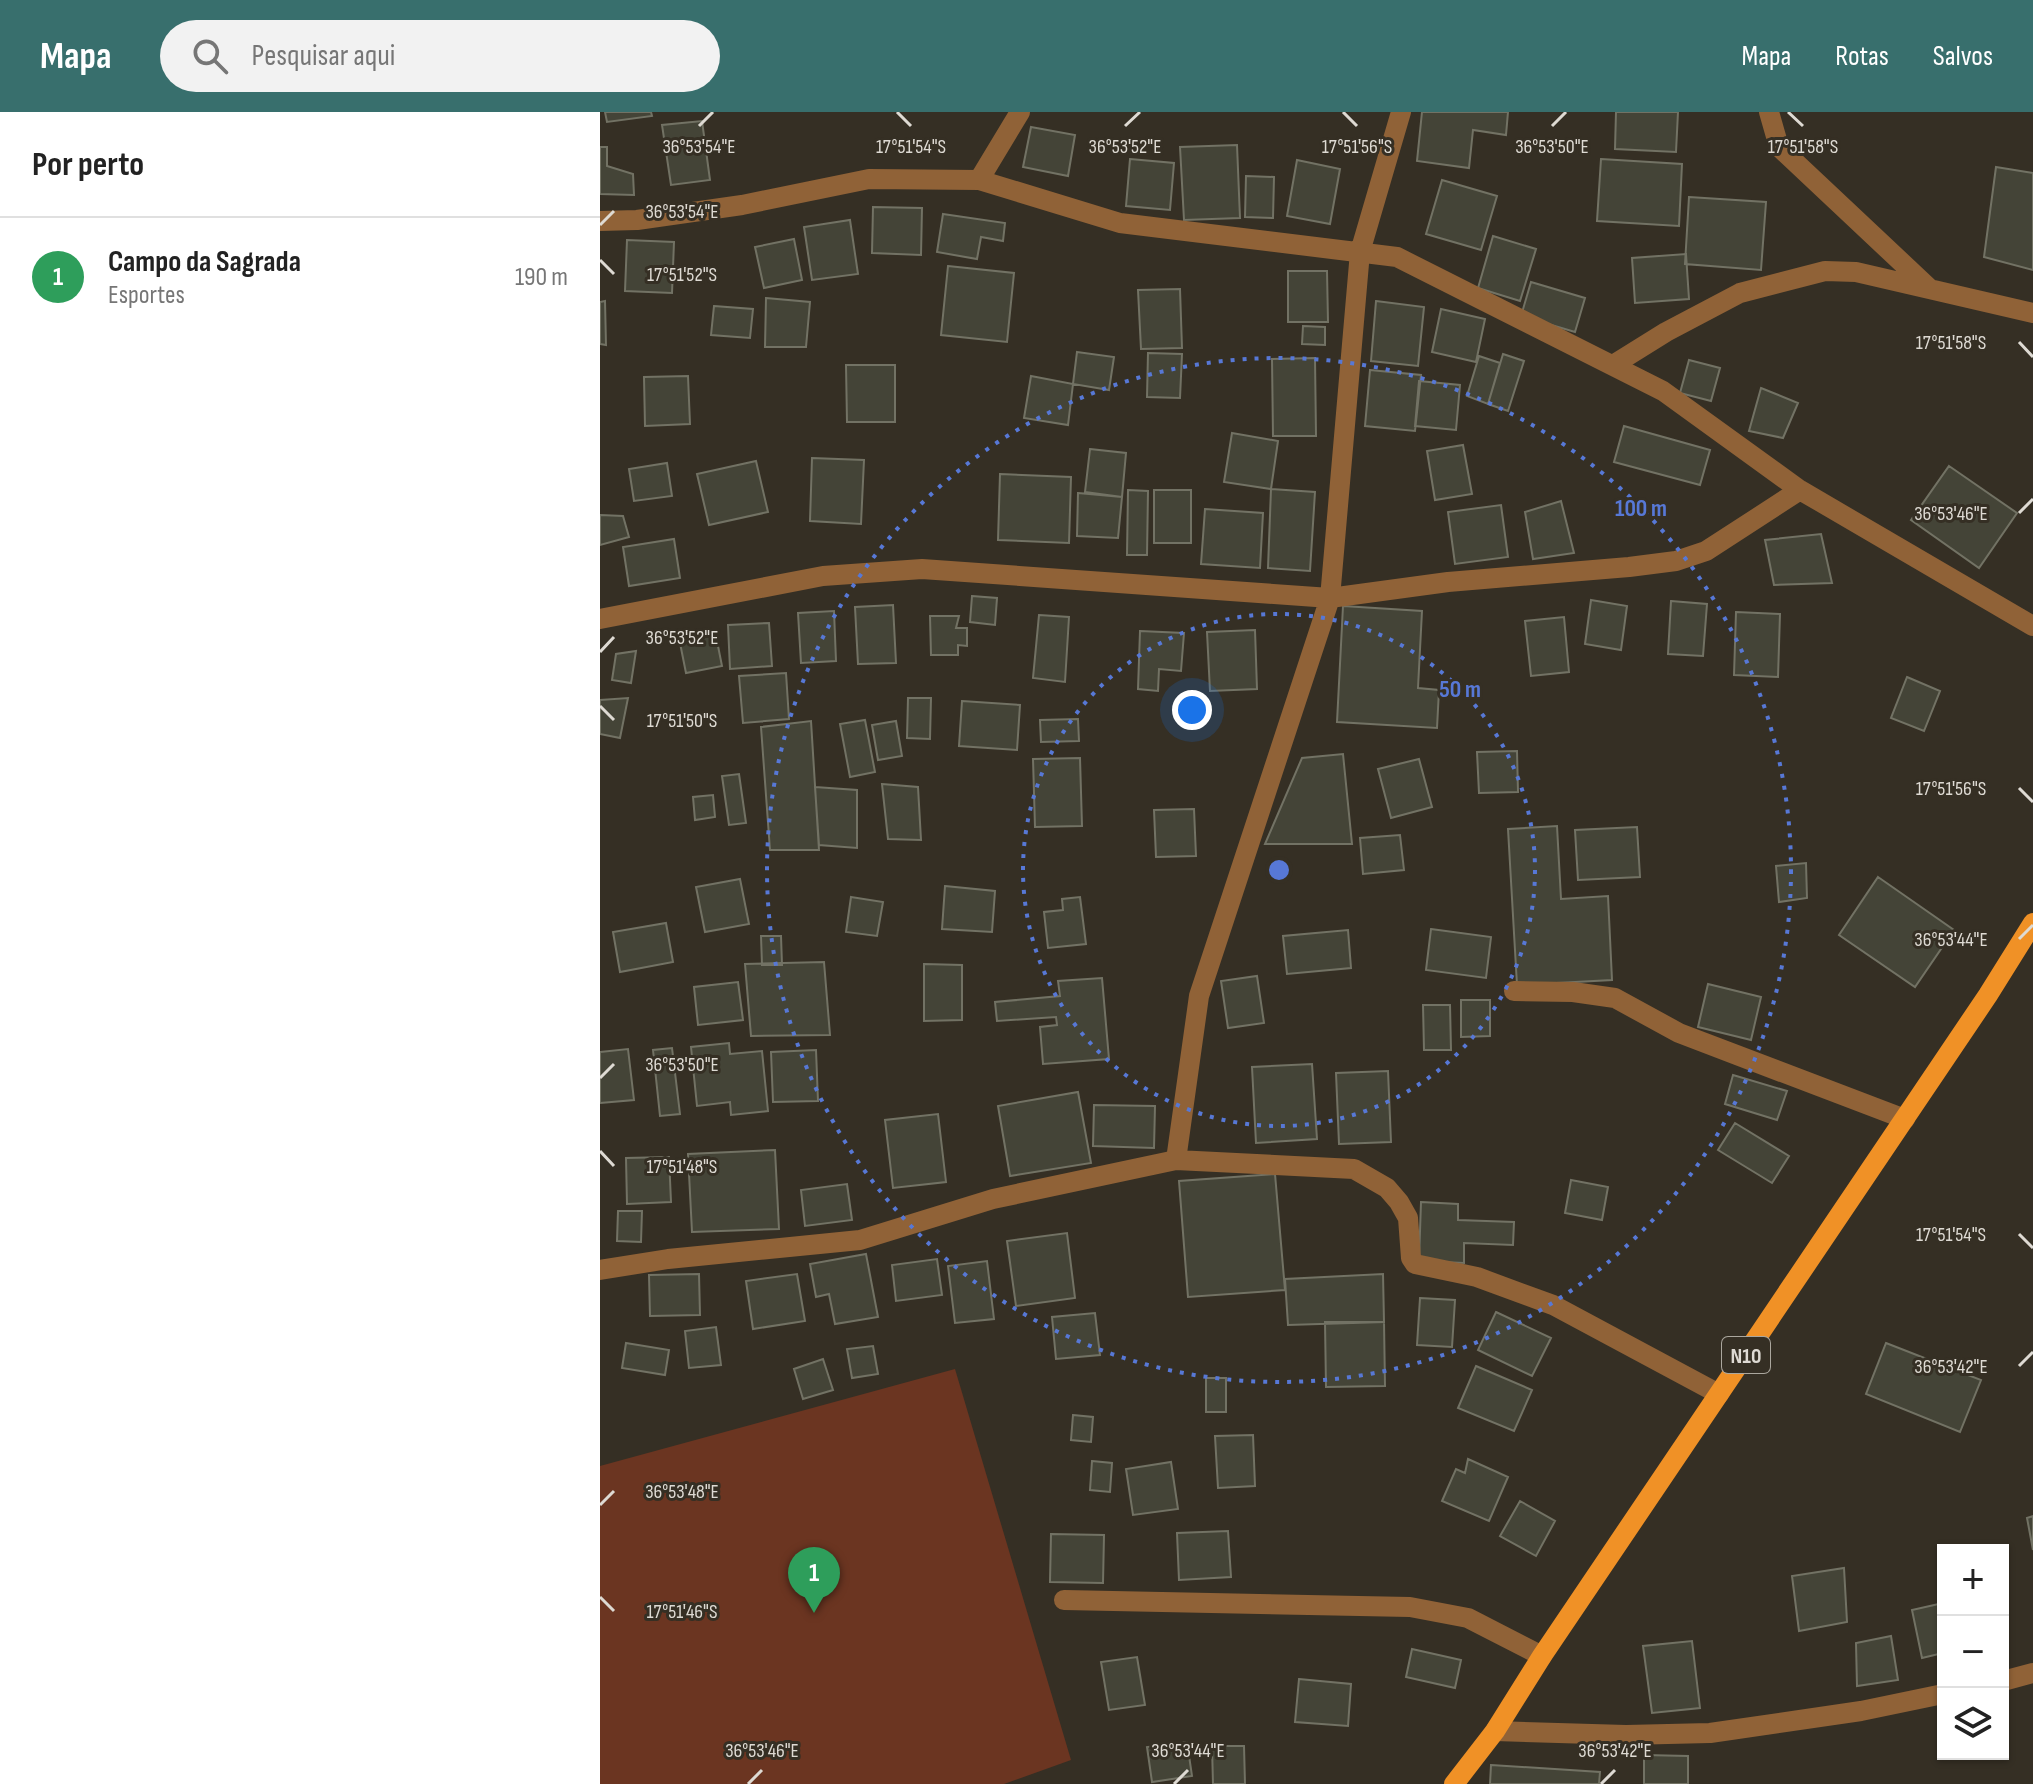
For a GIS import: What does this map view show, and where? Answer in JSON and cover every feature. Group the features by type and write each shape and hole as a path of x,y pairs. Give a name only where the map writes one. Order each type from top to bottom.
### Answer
{"main road":[{"name":"N10","path":"1454,1784 1495,1731 1542,1656 1905,1119 2033,923"}],"street":[{"path":"979,180 1020,112"},
{"path":"1176,1160 1199,996 1330,598 1360,252 1401,112"},
{"path":"1769,112 1779,147 1930,289"},
{"path":"600,221 637,220 742,205 869,179 979,180 1120,223 1397,257 1663,391 1800,490 2033,626"},
{"path":"1613,365 1666,332 1740,293 1825,271 1856,272 2033,313"},
{"path":"600,619 823,576 922,569 1330,598 1448,582 1676,561 1706,551 1800,490"},
{"path":"1514,991 1573,992 1615,998 1679,1033 1905,1119"},
{"path":"600,1270 668,1259 860,1240 993,1199 1176,1160 1354,1169 1387,1188 1399,1202 1408,1218 1411,1258 1415,1264 1477,1277 1553,1305 1719,1394"},
{"path":"1064,1600 1410,1607 1468,1618 1542,1656"},
{"path":"2009,1679 2033,1673"},
{"path":"1495,1731 1626,1735 1710,1733 1861,1711 1937,1695"}],"shaded area":[{"path":"955,1369 1071,1760 1004,1784 600,1784 600,1466"}],"building":[{"path":"605,112 651,112 652,116 607,122"},
{"path":"1422,112 1508,112 1506,135 1473,130 1469,168 1417,161"},
{"path":"1616,112 1678,112 1676,152 1615,149"},
{"path":"702,121 710,180 671,185 662,125"},
{"path":"1031,127 1075,135 1068,176 1023,167"},
{"path":"1237,145 1240,218 1184,220 1180,147"},
{"path":"600,147 607,147 607,166 633,174 634,195 600,194"},
{"path":"1130,159 1174,163 1170,210 1126,206"},
{"path":"1601,159 1682,164 1679,226 1597,221"},
{"path":"1297,160 1340,169 1330,224 1287,216"},
{"path":"1996,167 2033,173 2033,270 1984,257"},
{"path":"1246,176 1274,177 1273,218 1245,217"},
{"path":"1442,180 1497,196 1481,250 1426,234"},
{"path":"1689,197 1766,202 1761,270 1685,264"},
{"path":"873,207 922,208 921,255 872,253"},
{"path":"943,214 1005,223 1003,241 981,237 977,259 937,252"},
{"path":"850,220 858,274 812,280 804,227"},
{"path":"1493,236 1536,249 1520,301 1478,288"},
{"path":"794,239 802,280 764,288 755,247"},
{"path":"627,240 674,242 672,293 625,291"},
{"path":"1686,254 1689,299 1635,303 1632,258"},
{"path":"948,266 1014,273 1007,342 941,335"},
{"path":"1288,271 1327,271 1328,322 1288,322"},
{"path":"1531,282 1585,298 1575,332 1521,316"},
{"path":"1180,289 1182,348 1141,349 1138,290"},
{"path":"766,298 810,302 806,347 765,347"},
{"path":"605,301 606,345 600,344 600,302"},
{"path":"1376,301 1424,307 1418,366 1371,361"},
{"path":"714,306 753,309 750,338 711,335"},
{"path":"1441,309 1485,319 1476,362 1432,352"},
{"path":"1303,326 1325,327 1325,345 1302,344"},
{"path":"1077,352 1114,357 1109,390 1073,384"},
{"path":"1148,353 1182,354 1180,398 1147,397"},
{"path":"1503,354 1524,361 1508,411 1488,404"},
{"path":"1479,356 1500,363 1488,404 1467,396"},
{"path":"1315,358 1316,436 1273,436 1272,359"},
{"path":"1689,360 1720,368 1711,401 1680,393"},
{"path":"846,365 895,365 895,422 847,422"},
{"path":"1370,370 1421,375 1415,431 1365,426"},
{"path":"688,376 690,424 645,426 644,377"},
{"path":"1031,376 1073,384 1068,425 1024,418"},
{"path":"1419,381 1460,385 1456,430 1415,426"},
{"path":"1761,388 1798,403 1783,438 1749,431"},
{"path":"1624,426 1710,450 1700,485 1614,462"},
{"path":"1232,433 1278,441 1271,489 1224,482"},
{"path":"1463,445 1472,494 1435,500 1427,451"},
{"path":"1090,449 1126,453 1122,497 1085,492"},
{"path":"812,458 864,460 861,524 810,521"},
{"path":"756,461 768,512 709,525 697,474"},
{"path":"667,463 672,496 634,501 629,469"},
{"path":"1949,466 2017,513 1979,568 1911,520"},
{"path":"1000,474 1071,477 1069,543 998,540"},
{"path":"1271,489 1315,492 1310,571 1268,568"},
{"path":"1128,490 1148,491 1147,555 1127,555"},
{"path":"1154,490 1191,490 1191,543 1154,543"},
{"path":"1078,493 1122,497 1118,538 1077,536"},
{"path":"1561,501 1574,553 1533,559 1525,512"},
{"path":"1501,505 1508,557 1455,564 1448,512"},
{"path":"1205,509 1263,513 1260,568 1201,564"},
{"path":"600,515 623,516 629,537 600,545"},
{"path":"1821,534 1832,583 1774,585 1765,540"},
{"path":"674,539 680,578 629,586 623,547"},
{"path":"972,596 997,598 995,625 970,622"},
{"path":"1591,600 1627,606 1621,650 1585,644"},
{"path":"1671,601 1707,604 1703,656 1668,654"},
{"path":"893,605 896,663 858,664 855,607"},
{"path":"1343,606 1422,611 1418,688 1439,690 1437,728 1337,722"},
{"path":"834,611 836,661 801,663 798,613"},
{"path":"1736,612 1780,614 1778,677 1734,675"},
{"path":"1039,615 1069,617 1065,682 1033,678"},
{"path":"930,616 959,616 956,628 967,628 967,646 958,645 958,655 931,655"},
{"path":"1564,617 1569,672 1531,676 1525,621"},
{"path":"769,623 772,666 730,669 728,625"},
{"path":"1255,630 1257,689 1210,691 1207,632"},
{"path":"715,631 722,666 686,673 679,638"},
{"path":"1140,631 1184,633 1181,671 1159,669 1158,691 1138,689"},
{"path":"636,651 631,683 612,680 616,654"},
{"path":"786,673 789,719 743,723 739,676"},
{"path":"1907,677 1940,691 1924,731 1891,718"},
{"path":"628,698 620,738 600,734 600,700"},
{"path":"908,698 931,698 930,739 907,738"},
{"path":"962,701 1020,705 1017,750 959,746"},
{"path":"1078,719 1079,741 1041,742 1040,720"},
{"path":"865,720 875,772 850,777 840,724"},
{"path":"811,721 819,850 770,850 761,727"},
{"path":"896,721 902,756 878,760 872,725"},
{"path":"1517,751 1518,792 1479,793 1477,752"},
{"path":"1343,754 1352,844 1265,844 1302,758"},
{"path":"1080,758 1082,826 1035,827 1033,759"},
{"path":"1419,759 1432,807 1391,818 1378,769"},
{"path":"739,774 746,823 729,825 722,776"},
{"path":"882,784 918,787 921,840 888,839"},
{"path":"815,787 857,790 857,848 819,845"},
{"path":"713,795 715,817 695,820 693,797"},
{"path":"1194,809 1196,856 1156,857 1154,810"},
{"path":"1557,826 1561,899 1608,896 1612,980 1517,985 1508,829"},
{"path":"1637,827 1640,877 1578,880 1575,830"},
{"path":"1400,835 1404,870 1363,874 1360,838"},
{"path":"1806,863 1807,898 1779,902 1776,866"},
{"path":"1878,877 1954,930 1915,987 1839,935"},
{"path":"740,879 749,924 705,932 696,887"},
{"path":"945,886 995,891 992,932 942,929"},
{"path":"851,897 883,902 877,936 846,932"},
{"path":"1080,897 1086,944 1048,948 1044,912 1063,910 1062,899"},
{"path":"666,923 673,962 620,972 613,932"},
{"path":"1431,929 1491,937 1486,978 1426,970"},
{"path":"1348,930 1351,968 1287,974 1283,936"},
{"path":"761,936 781,936 782,965 762,965"},
{"path":"824,962 830,1035 751,1036 745,964"},
{"path":"924,964 962,965 962,1020 924,1021"},
{"path":"1257,976 1264,1023 1228,1028 1221,981"},
{"path":"1102,978 1109,1059 1043,1064 1040,1027 1057,1025 1056,1017 997,1021 995,1002 1060,996 1058,981"},
{"path":"738,982 743,1020 698,1025 694,987"},
{"path":"1708,984 1761,997 1751,1040 1698,1027"},
{"path":"1461,1000 1490,1000 1490,1036 1461,1037"},
{"path":"1423,1005 1450,1005 1451,1050 1424,1050"},
{"path":"729,1043 730,1054 762,1051 768,1111 731,1115 730,1102 697,1106 691,1047"},
{"path":"672,1048 680,1114 660,1116 653,1050"},
{"path":"628,1049 634,1100 600,1103 600,1052"},
{"path":"816,1050 818,1101 773,1102 771,1052"},
{"path":"1312,1064 1317,1139 1256,1143 1252,1067"},
{"path":"1388,1071 1391,1142 1339,1144 1336,1073"},
{"path":"1733,1075 1787,1091 1777,1120 1725,1104"},
{"path":"1078,1092 1091,1163 1010,1176 998,1106"},
{"path":"1094,1105 1155,1106 1154,1148 1093,1146"},
{"path":"938,1114 946,1182 893,1188 885,1120"},
{"path":"1735,1123 1789,1156 1772,1183 1718,1150"},
{"path":"775,1150 779,1229 692,1232 688,1154"},
{"path":"669,1157 671,1202 627,1204 626,1158"},
{"path":"1275,1174 1285,1290 1188,1297 1179,1181"},
{"path":"1571,1180 1608,1187 1602,1220 1565,1213"},
{"path":"847,1184 852,1220 805,1226 801,1190"},
{"path":"1421,1202 1458,1204 1458,1220 1514,1222 1513,1245 1464,1243 1464,1263 1419,1261"},
{"path":"618,1211 642,1211 641,1242 617,1241"},
{"path":"1067,1233 1075,1298 1016,1306 1007,1241"},
{"path":"866,1254 878,1317 835,1324 829,1294 816,1297 810,1264"},
{"path":"937,1259 942,1295 896,1301 892,1265"},
{"path":"987,1261 994,1319 955,1323 948,1266"},
{"path":"699,1274 700,1315 650,1316 649,1275"},
{"path":"797,1274 805,1321 753,1329 746,1281"},
{"path":"1383,1274 1384,1322 1288,1325 1285,1279"},
{"path":"1420,1298 1455,1300 1452,1347 1417,1345"},
{"path":"1496,1312 1551,1338 1532,1376 1478,1350"},
{"path":"1095,1313 1100,1355 1056,1359 1052,1317"},
{"path":"1325,1322 1384,1322 1385,1386 1326,1387"},
{"path":"716,1327 721,1365 689,1368 685,1331"},
{"path":"626,1343 669,1350 665,1375 622,1368"},
{"path":"1886,1343 1981,1380 1960,1432 1866,1394"},
{"path":"873,1346 878,1374 852,1378 847,1349"},
{"path":"823,1359 833,1390 803,1399 794,1369"},
{"path":"1476,1366 1532,1390 1514,1431 1458,1408"},
{"path":"1206,1378 1226,1378 1226,1412 1206,1412"},
{"path":"1073,1415 1093,1417 1091,1442 1071,1440"},
{"path":"1253,1435 1255,1486 1218,1488 1215,1436"},
{"path":"1468,1459 1508,1477 1489,1521 1442,1501 1456,1469 1465,1473"},
{"path":"1092,1461 1112,1463 1110,1492 1090,1490"},
{"path":"1171,1462 1178,1509 1133,1515 1126,1469"},
{"path":"1520,1501 1555,1521 1536,1556 1500,1536"},
{"path":"2033,1516 2033,1550 2027,1518"},
{"path":"1228,1531 1231,1577 1179,1580 1177,1533"},
{"path":"1051,1534 1104,1535 1103,1583 1050,1582"},
{"path":"1844,1568 1847,1622 1799,1631 1792,1576"},
{"path":"1937,1604 1937,1654 1922,1658 1912,1610"},
{"path":"1891,1636 1898,1680 1857,1686 1856,1643"},
{"path":"1692,1641 1700,1708 1652,1713 1643,1646"},
{"path":"1412,1649 1461,1660 1455,1688 1406,1677"},
{"path":"1137,1657 1145,1705 1109,1710 1101,1662"},
{"path":"1299,1679 1351,1684 1348,1726 1295,1722"},
{"path":"1187,1742 1192,1776 1152,1782 1147,1747"},
{"path":"1212,1746 1244,1746 1245,1784 1213,1784"},
{"path":"1644,1755 1688,1756 1688,1784 1644,1784"},
{"path":"1491,1765 1600,1772 1599,1784 1490,1784"}],"place":[{"name":"Campo da Sagrada","path":"814,1613"}]}
